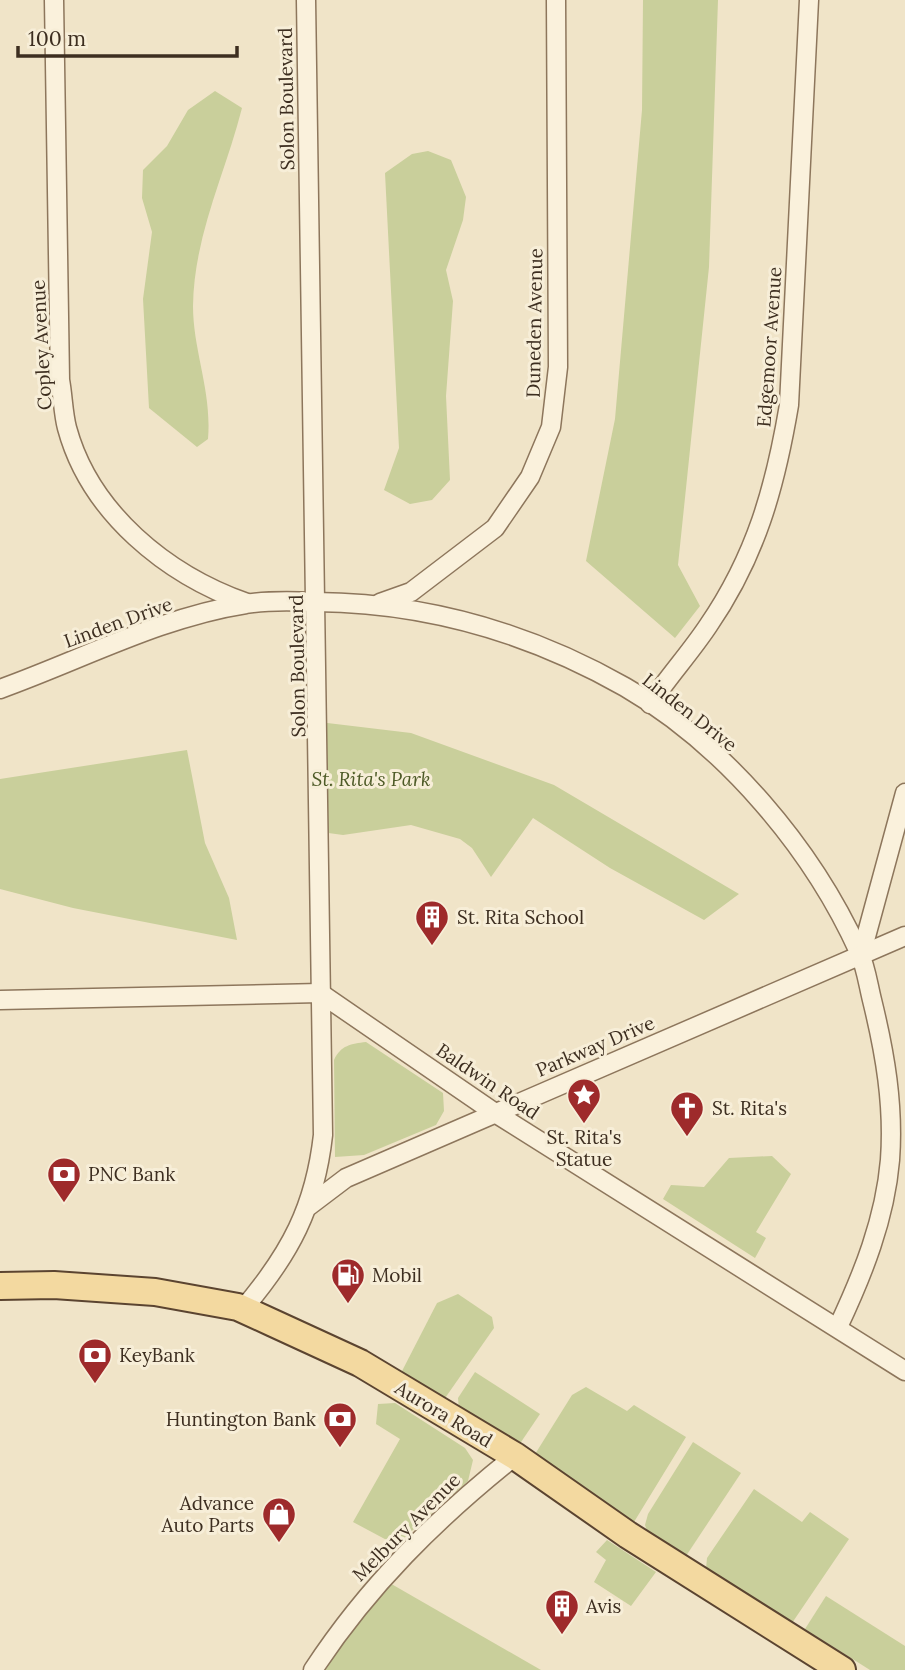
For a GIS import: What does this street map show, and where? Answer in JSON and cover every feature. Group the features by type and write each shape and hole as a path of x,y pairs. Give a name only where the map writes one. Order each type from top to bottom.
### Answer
{"main road":[{"name":"Aurora Road","path":"0,1286 54,1285 155,1292 243,1309 360,1363 514,1456 628,1535 842,1670"}],"street":[{"name":"Copley Avenue","path":"54,0 60,380 67,429 87,476 121,524 163,561 219,593 247,603"},
{"name":"Solon Boulevard","path":"243,1309 285,1251 309,1206 320,1162 323,1135 325,1082 320,993 321,848 306,0"},
{"name":"Duneden Avenue","path":"373,605 411,592 495,528 530,477 551,427 558,367 556,0"},
{"name":"Edgemoor Avenue","path":"650,704 709,625 733,587 754,547 781,456 789,405 809,0"},
{"name":"Linden Drive","path":"0,688 172,624 247,603 316,602 373,605 439,615 512,635 567,657 650,704 716,757 751,791 818,878 861,955 884,1046 890,1088 890,1163 876,1232 861,1277 838,1327"},
{"path":"861,955 905,793"},
{"name":"Parkway Drive","path":"309,1206 346,1178 905,936"},
{"path":"0,1000 320,993"},
{"name":"Baldwin Road","path":"320,993 495,1113 905,1371"},
{"name":"Melbury Avenue","path":"313,1670 366,1595 396,1561 455,1504 514,1456"}],"green space":[{"path":"643,0 718,0 709,267 678,565 700,606 675,638 586,561 615,419 642,110"},
{"path":"215,91 242,108 204,230 195,280 194,323 209,421 208,439 197,447 149,408 143,299 152,232 142,198 143,170 167,146 188,110"},
{"path":"428,151 451,160 466,197 463,220 446,270 453,301 446,396 450,480 432,500 410,504 384,490 399,448 385,173 412,154"},
{"name":"St. Rita's Park","path":"319,722 411,733 554,785 739,894 704,920 610,868 533,818 491,877 472,848 460,839 411,825 343,835 321,832"},
{"path":"187,750 205,843 229,898 237,940 73,908 0,889 0,779"},
{"path":"366,1042 443,1093 444,1111 436,1125 364,1155 335,1157 334,1060 347,1046"},
{"path":"772,1156 791,1174 756,1232 766,1238 755,1258 663,1199 671,1185 704,1187 729,1158"},
{"path":"458,1294 492,1317 494,1328 443,1401 401,1373 437,1303"},
{"path":"475,1372 540,1414 517,1448 459,1410 458,1398"},
{"path":"586,1387 627,1411 634,1405 686,1437 634,1522 532,1459 572,1395"},
{"path":"395,1403 465,1448 473,1460 468,1481 396,1545 353,1522 400,1439 376,1424 378,1404"},
{"path":"693,1442 741,1473 686,1556 648,1534 645,1525 648,1514"},
{"path":"754,1489 802,1522 810,1512 849,1539 790,1626 706,1569 707,1558"},
{"path":"607,1540 656,1572 631,1606 594,1582 606,1560 596,1552"},
{"path":"381,1578 541,1670 324,1670"},
{"path":"826,1596 905,1646 905,1670 870,1670 805,1629"}],"place":[{"name":"St. Rita School","path":"432,947"},
{"name":"St. Rita's Statue","path":"584,1125"},
{"name":"St. Rita's","path":"687,1138"},
{"name":"PNC Bank","path":"64,1204"},
{"name":"Mobil","path":"348,1305"},
{"name":"KeyBank","path":"95,1385"},
{"name":"Huntington Bank","path":"340,1449"},
{"name":"Advance Auto Parts","path":"279,1544"},
{"name":"Avis","path":"562,1636"}]}
